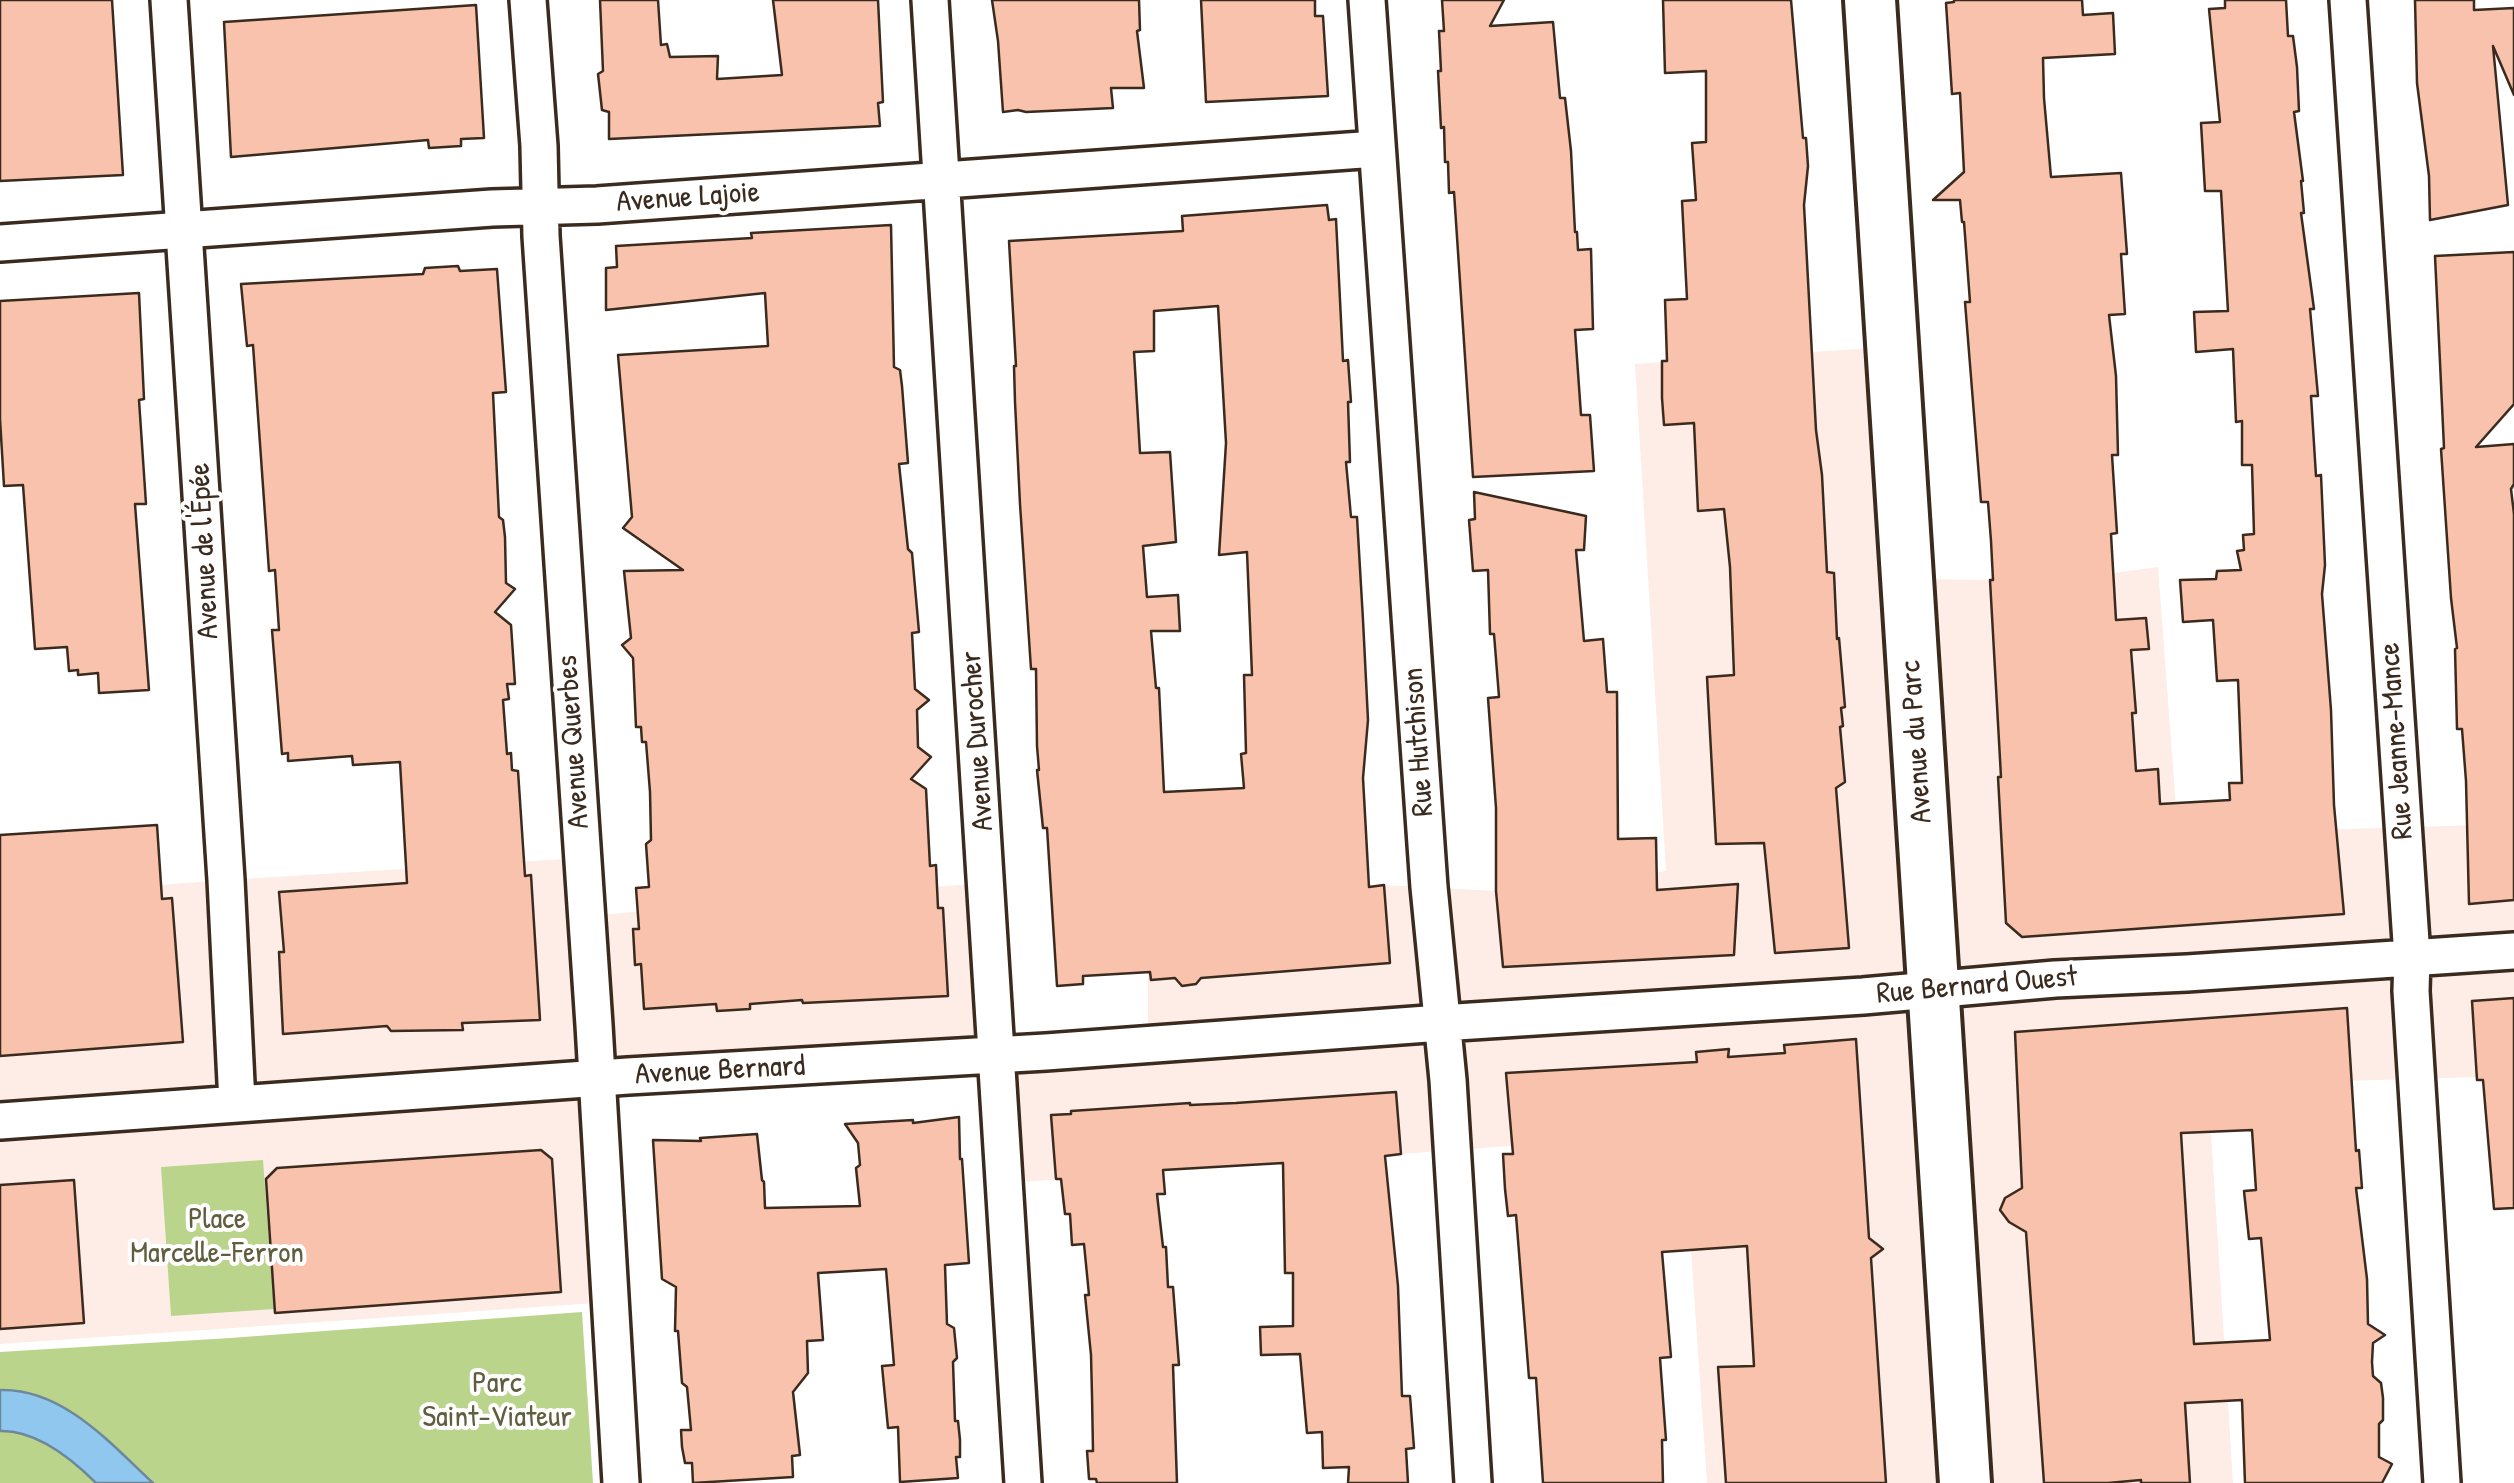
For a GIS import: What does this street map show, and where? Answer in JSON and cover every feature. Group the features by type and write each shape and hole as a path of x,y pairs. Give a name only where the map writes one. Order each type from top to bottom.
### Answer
{"main road":[{"name":"Avenue du Parc","path":"1870,0 1965,1483"}],"street":[{"name":"Avenue de l'Épée","path":"170,0 238,1103"},
{"name":"Avenue Querbes","path":"528,0 621,1483"},
{"name":"Avenue Durocher","path":"930,0 1023,1483"},
{"name":"Rue Hutchison","path":"1367,0 1448,1080 1473,1483"},
{"name":"Rue Jeanne-Mance","path":"2348,0 2412,958 2442,1483"},
{"name":"Avenue Lajoie","path":"0,243 1376,149"},
{"name":"Rue Bernard Ouest","path":"1441,1023 2514,951"},
{"name":"Avenue Bernard","path":"0,1121 1441,1023"}],"shaded area":[{"path":"1901,346 1913,579 1993,580 2158,567 2178,834 2514,824 2514,1076 2208,1085 2233,1483 1707,1483 1683,1133 1010,1183 997,1062 597,1079 611,1302 0,1344 0,897 581,858 586,916 995,882 998,1054 1148,1043 1148,894 1384,885 1496,891 1666,871 1635,364"}],"green space":[{"name":"Place Marcelle-Ferron","path":"263,1160 274,1309 171,1316 161,1167"},
{"name":"Parc Saint-Viateur","path":"582,1312 593,1483 0,1483 0,1352"}],"water":[{"path":"0,1390 45,1398 65,1408 103,1436 153,1483 96,1483 40,1441 0,1431"}],"building":[{"path":"0,0 112,0 123,175 0,181"},
{"path":"600,0 658,0 661,45 667,44 670,57 718,56 717,79 782,75 773,0 878,0 883,102 878,103 880,126 609,139 609,112 602,110 598,74 603,71"},
{"path":"992,0 1139,0 1137,31 1144,88 1111,88 1113,108 1003,112"},
{"path":"1201,0 1315,0 1315,16 1323,16 1328,96 1206,102"},
{"path":"1442,0 1504,0 1490,26 1553,22 1560,98 1565,98 1571,151 1578,250 1591,249 1593,329 1575,330 1581,415 1590,415 1594,471 1473,477 1454,192 1449,193 1444,127 1441,128 1438,71 1439,31 1444,31"},
{"path":"1663,0 1791,0 1808,166 1804,205 1816,430 1827,572 1834,573 1845,707 1841,708 1840,727 1845,782 1836,788 1849,948 1775,953 1764,843 1716,844 1707,677 1734,675 1724,509 1698,511 1694,423 1664,425 1662,398 1662,361 1667,361 1665,300 1687,299 1682,201 1696,200 1692,143 1706,142 1706,71 1665,73"},
{"path":"2082,0 2083,15 2113,13 2115,54 2043,58 2044,98 2051,177 2121,173 2127,254 2121,254 2125,314 2109,315 2116,376 2118,455 2112,455 2117,533 2111,534 2116,620 2146,618 2149,649 2131,650 2136,771 2158,769 2160,804 2230,800 2229,783 2242,783 2238,680 2217,681 2213,620 2183,622 2180,580 2216,579 2217,571 2241,570 2237,551 2244,550 2243,535 2254,534 2252,465 2242,465 2242,421 2236,422 2233,349 2196,352 2194,312 2228,311 2221,191 2205,191 2201,123 2220,122 2209,9 2225,8 2225,0 2286,0 2288,36 2293,36 2297,67 2299,111 2294,112 2303,181 2301,213 2314,309 2310,309 2318,396 2311,396 2316,476 2321,475 2325,565 2322,594 2344,914 2022,937 2006,923 1991,541 1988,502 1981,502 1965,302 1970,302 1964,222 1960,200 1933,200 1964,172 1960,93 1952,94 1946,3"},
{"path":"2415,0 2474,0 2474,10 2514,8 2514,95 2493,46 2508,205 2430,220 2429,176 2417,83"},
{"path":"476,5 484,138 461,139 461,146 429,148 428,140 231,157 224,22"},
{"path":"1327,205 1329,220 1336,219 1343,361 1348,360 1351,402 1350,462 1346,462 1351,517 1357,517 1368,720 1363,778 1369,887 1384,885 1390,963 1201,978 1196,984 1182,986 1175,978 1151,980 1150,972 1083,976 1083,984 1057,986 1047,828 1043,828 1037,770 1036,669 1031,669 1020,504 1009,241 1183,231 1182,216","holes":["1218,306 1226,443 1219,555 1247,552 1252,675 1244,675 1244,788 1164,792 1159,688 1151,631 1180,631 1178,595 1147,597 1143,546 1176,542 1170,452 1140,453 1134,352 1154,351 1154,311"]},
{"path":"891,225 894,367 900,370 908,463 899,464 919,632 912,633 915,689 929,700 917,710 918,747 931,757 911,779 926,789 930,866 936,865 938,908 943,908 948,996 803,1003 802,1000 717,1011 716,1004 644,1009 641,964 635,965 633,929 639,929 636,888 649,887 646,844 651,840 650,792 646,742 642,742 641,727 636,727 633,658 622,645 631,638 624,571 683,570 623,528 632,517 618,355 768,346 765,293 606,310 606,268 617,267 616,246"},
{"path":"2514,252 2514,404 2476,447 2514,444 2514,900 2469,904 2466,781 2462,729 2457,729 2457,648 2441,449 2444,448 2435,256"},
{"path":"458,266 460,271 497,269 506,392 493,393 499,517 505,537 506,583 515,589 495,612 511,625 515,684 507,684 509,699 503,700 507,754 511,753 512,770 518,771 525,876 531,875 540,1020 462,1023 463,1030 391,1031 387,1026 283,1034 279,952 284,952 279,892 407,883 400,762 353,765 352,756 288,761 288,753 282,754 272,630 279,630 275,570 269,571 253,345 247,346 241,284 423,274 425,268"},
{"path":"139,293 144,399 139,400 146,504 135,504 149,690 99,693 98,673 78,675 78,670 69,671 67,647 35,649 23,485 4,486 0,301"},
{"path":"1474,492 1586,516 1584,550 1576,550 1584,641 1603,639 1607,692 1617,692 1618,839 1656,838 1657,890 1738,884 1734,955 1503,967 1488,698 1499,697 1494,634 1490,634 1488,570 1473,571 1469,520 1475,519"},
{"path":"157,825 162,899 172,898 183,1042 0,1056 0,835"},
{"path":"2514,998 2514,1208 2494,1209 2483,1080 2477,1080 2472,1001"},
{"path":"2347,1008 2362,1188 2356,1188 2368,1324 2385,1335 2373,1343 2372,1362 2373,1376 2381,1383 2383,1398 2379,1457 2392,1464 2382,1483 2245,1483 2242,1400 2185,1403 2190,1483 2044,1483 2026,1232 2009,1222 2000,1210 2005,1198 2022,1188 2015,1032","holes":["2252,1130 2256,1190 2244,1191 2249,1239 2261,1238 2270,1340 2194,1344 2181,1133"]},
{"path":"1856,1039 1869,1238 1883,1249 1871,1258 1886,1483 1726,1483 1718,1367 1754,1366 1747,1246 1662,1252 1671,1357 1660,1358 1666,1440 1662,1440 1663,1483 1543,1483 1536,1378 1529,1378 1516,1215 1508,1216 1505,1189 1503,1154 1513,1154 1506,1073 1697,1062 1696,1052 1729,1049 1728,1057 1785,1053 1784,1045"},
{"path":"1396,1092 1401,1154 1385,1156 1398,1286 1402,1396 1410,1396 1414,1448 1406,1449 1408,1483 1348,1483 1349,1467 1323,1468 1322,1432 1307,1433 1300,1354 1261,1355 1260,1327 1293,1326 1293,1273 1285,1273 1283,1163 1163,1170 1165,1194 1157,1194 1168,1287 1173,1287 1179,1365 1173,1365 1177,1483 1097,1483 1096,1479 1089,1479 1087,1451 1093,1451 1092,1396 1084,1244 1072,1245 1070,1214 1065,1214 1061,1179 1056,1179 1051,1115"},
{"path":"959,1117 969,1263 945,1265 947,1324 954,1328 957,1358 953,1362 955,1421 960,1440 960,1457 956,1457 958,1478 900,1482 898,1427 888,1428 882,1366 894,1365 886,1269 818,1273 823,1340 807,1341 808,1373 793,1392 800,1455 792,1456 793,1477 693,1483 692,1463 685,1463 682,1447 681,1430 691,1430 675,1331 676,1287 662,1279 653,1140 701,1141 700,1138 757,1134 765,1208 860,1206 858,1143 845,1124 913,1123"},
{"path":"541,1150 552,1159 561,1292 275,1313 266,1179 277,1168"},
{"path":"74,1180 84,1323 0,1329 0,1185"}]}
